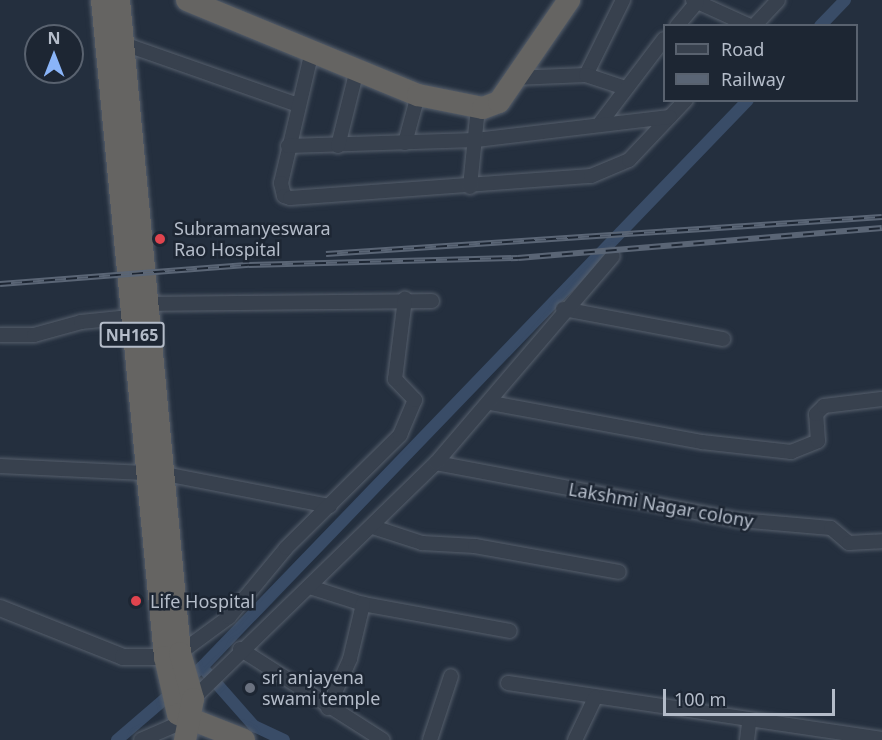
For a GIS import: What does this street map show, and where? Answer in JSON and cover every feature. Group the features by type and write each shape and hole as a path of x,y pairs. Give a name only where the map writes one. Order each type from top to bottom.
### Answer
{"highway":[{"name":"NH165","path":"102,0 156,474 174,661 189,705"},
{"name":"NH165","path":"119,0 124,44 138,311"},
{"path":"186,0 418,95 478,108 499,102 514,78 537,53 568,0"},
{"path":"189,705 244,740"}],"street":[{"path":"586,75 622,0"},
{"path":"754,24 778,0"},
{"path":"678,24 695,1 747,24"},
{"path":"601,122 663,40"},
{"path":"124,44 298,105"},
{"path":"312,51 288,146 280,191 290,198 470,187 610,171 629,160 684,102"},
{"path":"338,146 357,70"},
{"path":"514,78 586,75 625,88"},
{"path":"405,143 418,95"},
{"path":"470,187 478,108"},
{"path":"288,146 476,140 601,122 670,117"},
{"path":"141,740 189,705 240,649 313,588 436,463 491,403 563,309 613,256"},
{"path":"0,608 123,657 174,661 229,617 330,506 386,453 414,403 415,396 395,379 405,299"},
{"path":"0,335 34,335 81,322 138,311 405,299 432,301"},
{"path":"563,309 723,339"},
{"path":"491,403 702,442 791,452 818,441 816,414 825,406 882,399"},
{"name":"Lakshmi Nagar colony","path":"436,463 740,520 831,528 849,543 882,541"},
{"path":"0,466 156,474 330,506"},
{"path":"373,527 422,543 475,546 619,572"},
{"path":"313,588 363,604 510,631"},
{"path":"328,708 350,659 363,604"},
{"path":"240,649 328,708 383,740"},
{"path":"430,740 451,676"},
{"path":"508,683 748,723 882,739"},
{"path":"575,740 595,698"},
{"path":"747,740 748,723"}],"waterway":[{"path":"822,24 845,0"},
{"path":"117,740 202,667 746,102"},
{"path":"202,667 254,726 284,740"}],"railway":[{"path":"326,254 882,217"},
{"path":"0,284 249,265 518,258 882,228"}],"place":[{"name":"Subramanyeswara Rao Hospital","path":"160,239"},
{"name":"Life Hospital","path":"136,601"},
{"name":"sri anjayena swami temple","path":"250,688"}]}
